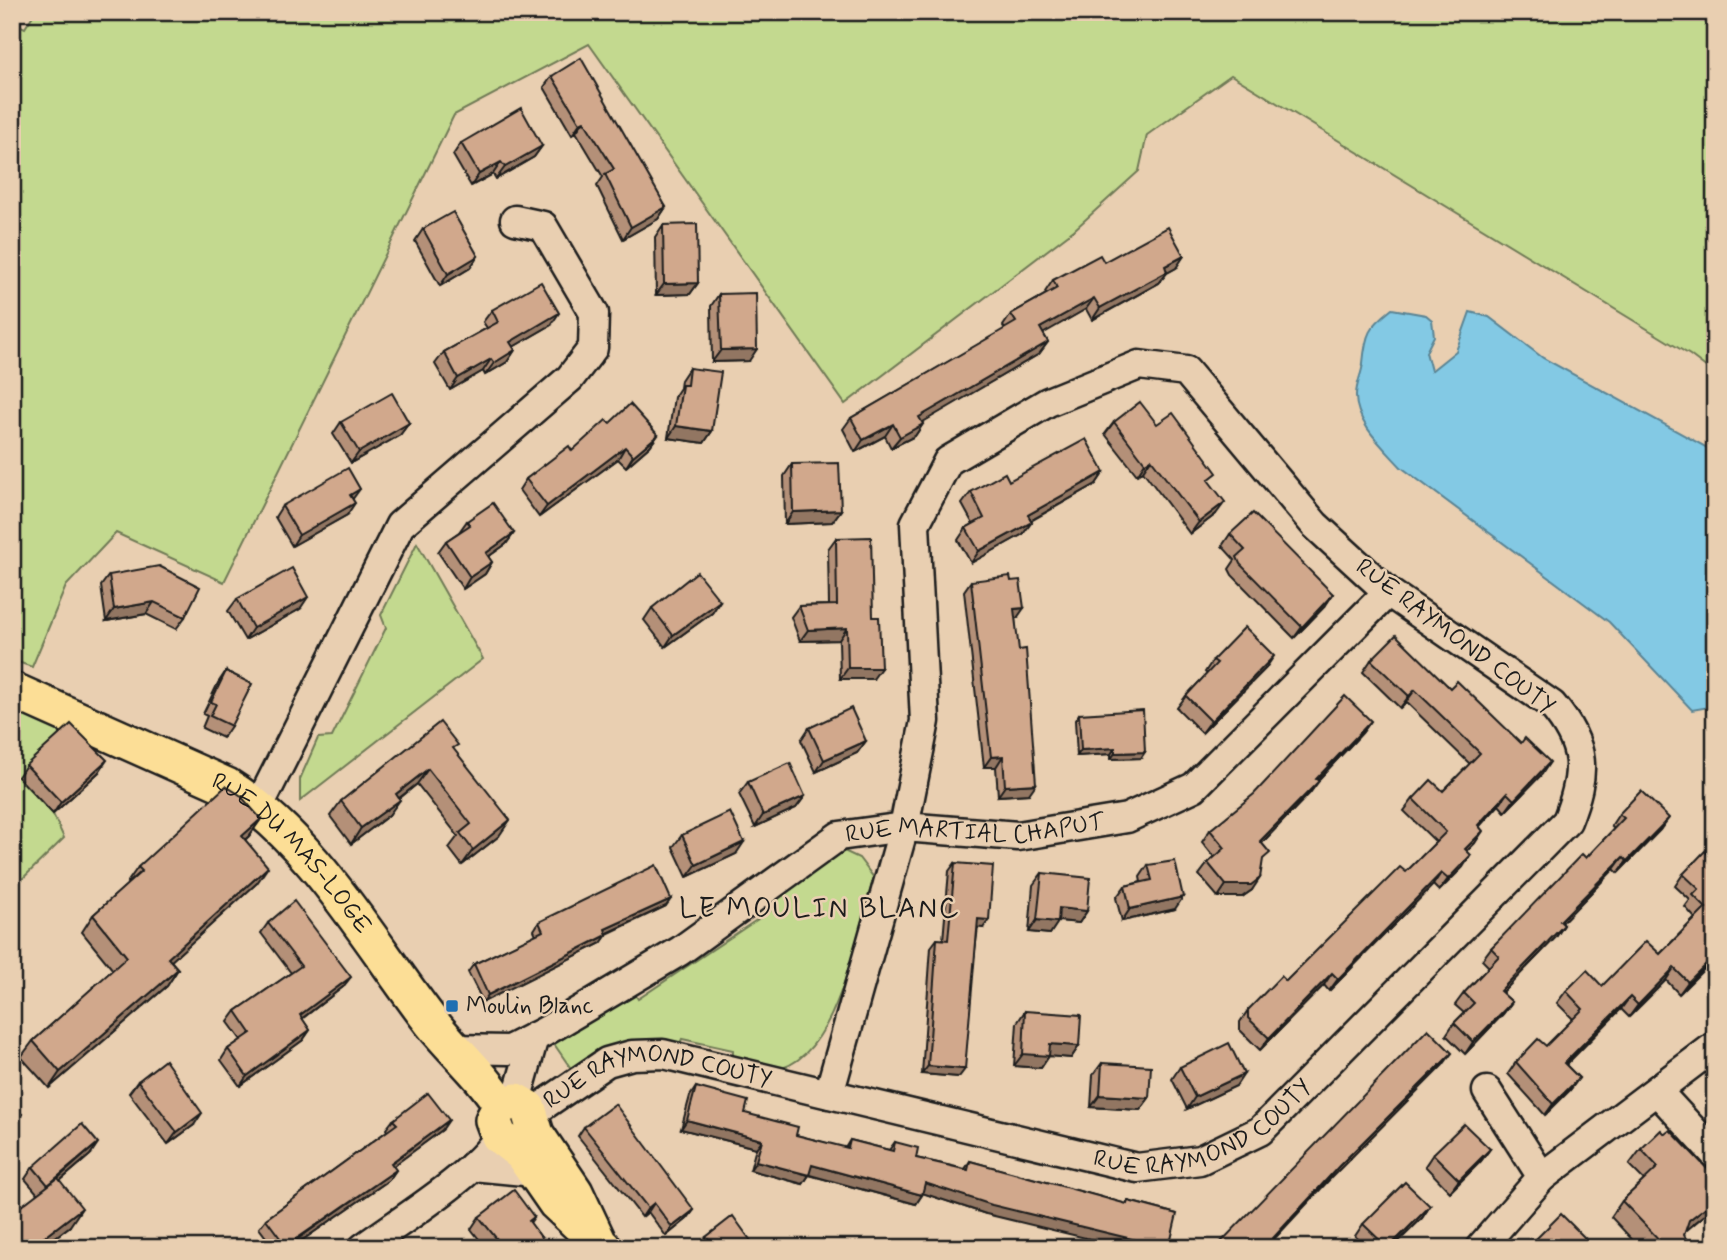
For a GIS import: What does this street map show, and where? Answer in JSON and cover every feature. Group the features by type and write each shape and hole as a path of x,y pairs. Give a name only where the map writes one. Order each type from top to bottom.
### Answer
{"main road":[{"name":"RUE DU MAS-LOGE","path":"12,690 227,786 259,806 304,853 452,1049 493,1091 515,1120 542,1145 575,1192 601,1244"},
{"name":"RUE DU MAS-LOGE","path":"515,1120 534,1172 556,1203 601,1244"}],"street":[{"path":"259,806 400,525 570,378 593,348 594,313 543,226 516,220"},
{"name":"RUE RAYMOND COUTY","path":"515,1120 607,1062 632,1055 663,1054 828,1094 1137,1168 1200,1160 1260,1131 1567,821 1580,787 1580,752 1568,724 1552,705 1388,592 1315,525 1186,370 1139,365 1048,402 948,461 915,524 925,720 904,827 828,1094"},
{"name":"RUE MARTIAL CHAPUT","path":"452,1049 509,1050 534,1037 680,951 839,836 904,827 1018,836 1127,818 1194,787 1388,592"},
{"path":"363,1248 493,1148 515,1120 534,1037"},
{"path":"1480,1248 1542,1177 1715,1046"},
{"path":"1487,1091 1542,1177"},
{"path":"1657,1091 1715,1154"},
{"path":"473,1166 534,1172"},
{"path":"1689,1248 1715,1226"}],"green space":[{"path":"35,12 1715,12 1715,374 1690,355 1231,75 1147,135 1139,171 1074,230 845,404 589,44 454,115 224,582 116,533 66,586 32,667 12,660 12,22 25,28"},
{"path":"417,543 483,659 300,801 300,779 318,738 332,737 386,628 381,615"},
{"path":"12,709 64,731 63,736 18,777 53,814 64,838 12,889"},
{"path":"842,850 859,858 874,878 842,990 815,1043 796,1061 774,1070 764,1069 733,1059 733,1050 682,1039 678,1047 625,1042 572,1070 552,1041 633,991 638,999 770,911 765,903"}],"water":[{"path":"1392,309 1426,315 1432,320 1434,336 1426,352 1431,371 1456,351 1470,312 1489,317 1543,358 1715,452 1715,706 1692,710 1609,622 1401,467 1372,434 1360,415 1356,391 1370,332"}],"building":[{"path":"581,58 666,207 631,227 605,174 614,169 584,121 580,123 552,76"},
{"path":"521,108 542,146 505,167 501,162 479,174 461,143"},
{"path":"453,212 478,256 448,274 423,229"},
{"path":"697,224 698,283 664,284 663,225"},
{"path":"1168,227 1184,256 1165,266 1167,272 1100,308 1094,298 1040,328 1048,342 919,417 923,424 900,437 893,424 863,440 851,418 1016,322 1011,314 1057,288 1053,280 1100,255 1104,262"},
{"path":"541,282 559,313 510,342 515,350 494,363 491,359 458,378 444,352 498,322 492,310"},
{"path":"756,293 757,349 721,350 719,294"},
{"path":"689,368 721,372 712,431 676,426 682,385 687,385"},
{"path":"392,393 409,423 359,452 341,422"},
{"path":"1140,402 1157,424 1173,413 1217,473 1208,480 1225,502 1199,522 1151,459 1145,463 1114,422"},
{"path":"630,404 658,435 633,456 625,447 547,506 526,479 569,446 572,451 606,420 610,423"},
{"path":"1086,439 1104,472 1028,515 1032,522 979,551 966,528 984,518 971,492 1005,473 1009,481"},
{"path":"839,463 841,510 793,512 792,464"},
{"path":"348,468 360,489 350,495 355,503 299,535 282,506"},
{"path":"493,503 514,533 486,553 492,562 470,577 446,541 470,525 467,521"},
{"path":"1253,513 1333,594 1302,627 1240,564 1237,557 1245,550 1230,534"},
{"path":"871,537 873,617 879,617 881,668 848,668 847,628 808,630 799,606 837,605 836,538"},
{"path":"159,566 200,587 185,617 154,602 114,609 109,575"},
{"path":"292,568 308,597 253,628 237,599"},
{"path":"697,572 720,601 673,635 652,608"},
{"path":"1010,576 1011,581 1020,580 1024,608 1014,609 1019,650 1026,649 1036,784 1005,786 1003,756 991,757 971,581"},
{"path":"1245,627 1274,656 1211,721 1186,696 1217,663 1213,660"},
{"path":"1396,635 1450,688 1457,681 1521,743 1525,738 1550,762 1514,800 1507,793 1478,825 1483,831 1465,849 1471,855 1448,879 1441,873 1338,979 1332,973 1269,1038 1248,1018 1248,1010 1281,976 1286,981 1400,867 1406,872 1446,832 1413,799 1431,780 1443,791 1480,753 1415,690 1409,696 1371,660"},
{"path":"226,671 252,684 231,726 210,716 216,704 211,702"},
{"path":"1345,696 1371,721 1316,779 1319,781 1260,841 1270,853 1263,859 1260,878 1251,885 1226,885 1208,863 1225,848 1210,830 1254,794"},
{"path":"851,708 866,741 824,760 809,728"},
{"path":"1143,710 1145,752 1115,753 1115,748 1081,750 1079,714"},
{"path":"440,722 458,745 453,748 510,820 473,850 460,833 471,824 428,769 396,794 400,800 361,828 341,801"},
{"path":"71,724 107,760 61,802 26,765"},
{"path":"790,763 805,796 763,815 748,782"},
{"path":"226,786 240,795 261,819 242,836 268,867 168,958 178,969 60,1072 33,1041 127,957 93,915 142,871 138,867"},
{"path":"1641,791 1669,818 1627,861 1623,857 1560,921 1564,925 1500,991 1512,1002 1473,1042 1454,1023 1474,1003 1464,993 1499,956 1491,948 1582,854 1586,858 1624,818 1619,814"},
{"path":"730,812 744,842 696,865 682,835"},
{"path":"1705,851 1715,861 1715,955 1688,982 1674,968 1638,1005 1630,997 1564,1063 1579,1078 1553,1104 1516,1062 1538,1039 1546,1046 1583,1009 1566,991 1587,970 1602,986 1646,941 1660,954 1706,908 1693,895 1699,889 1683,874"},
{"path":"1175,861 1183,897 1130,909 1125,886 1152,880 1148,865"},
{"path":"955,863 993,866 989,920 978,919 965,1069 928,1066 937,939 948,940"},
{"path":"656,865 671,899 605,929 607,935 488,995 474,964 543,931 539,922"},
{"path":"1042,873 1090,878 1087,911 1059,908 1058,922 1037,920"},
{"path":"294,901 351,977 300,1015 310,1030 247,1076 228,1049 251,1033 236,1011 301,966 268,923"},
{"path":"1025,1011 1081,1015 1079,1046 1050,1044 1049,1056 1023,1054"},
{"path":"1428,1029 1452,1053 1339,1166 1264,1248 1215,1248"},
{"path":"1229,1043 1244,1074 1195,1097 1180,1067"},
{"path":"165,1060 202,1113 177,1132 138,1081"},
{"path":"1102,1063 1151,1066 1149,1098 1100,1095"},
{"path":"696,1087 748,1101 745,1113 798,1127 796,1135 848,1148 850,1140 893,1151 895,1142 918,1148 916,1158 968,1170 970,1161 1127,1204 1128,1201 1177,1214 1169,1248 992,1205 925,1183 922,1195 812,1165 809,1175 756,1161 762,1140 687,1120"},
{"path":"428,1093 449,1120 391,1163 396,1170 286,1246 266,1219 397,1124 393,1120"},
{"path":"615,1104 694,1210 672,1227 654,1203 648,1208 584,1127"},
{"path":"12,1107 22,1114 12,1129"},
{"path":"82,1124 98,1143 48,1185 33,1167"},
{"path":"1464,1124 1490,1149 1459,1180 1433,1154"},
{"path":"1661,1130 1665,1134 1670,1130 1715,1177 1715,1200 1689,1220 1684,1235 1688,1243 1701,1248 1667,1248 1622,1201 1658,1167 1641,1149"},
{"path":"58,1178 82,1208 30,1248 12,1248 12,1213"},
{"path":"1405,1182 1430,1206 1388,1248 1363,1224"},
{"path":"514,1190 534,1217 529,1221 549,1248 504,1248 479,1217"},
{"path":"1561,1214 1585,1238 1575,1248 1527,1248"},
{"path":"733,1216 756,1248 715,1248 706,1237"},
{"path":"1715,1240 1715,1248 1703,1248"}],"place":[{"name":"Moulin Blanc","path":"452,1006"}],"district":[{"name":"LE MOULIN BLANC","path":"820,909"}]}
